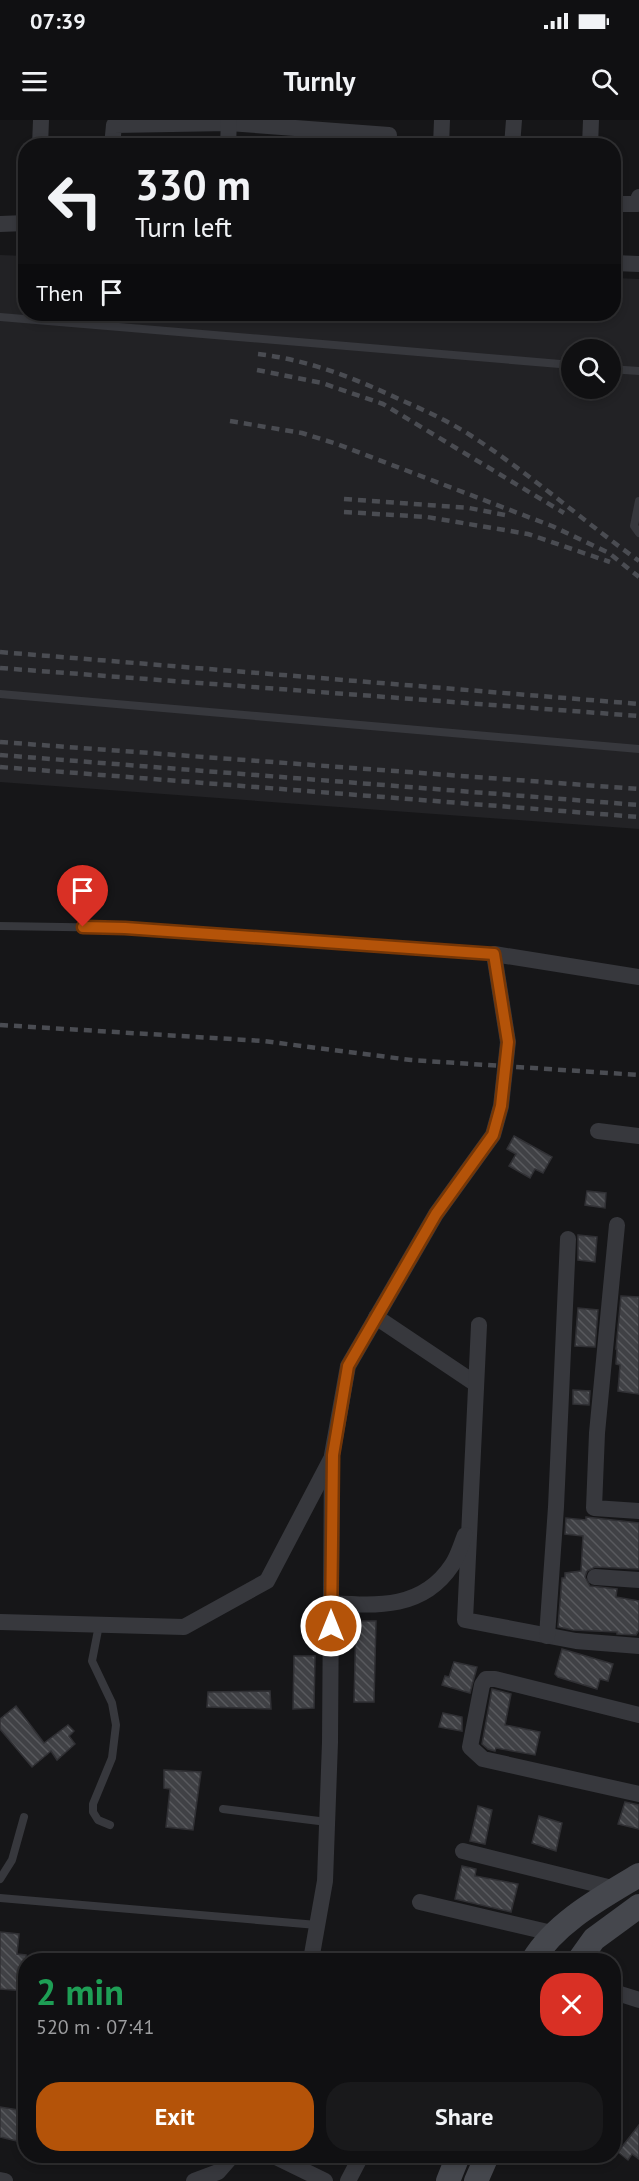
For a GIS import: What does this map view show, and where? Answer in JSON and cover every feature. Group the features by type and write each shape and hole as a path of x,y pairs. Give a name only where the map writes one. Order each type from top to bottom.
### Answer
{"street":[{"path":"40,138 41,120"},
{"path":"441,138 442,120"},
{"path":"513,138 514,120"},
{"path":"590,138 591,120"},
{"path":"228,138 229,121"},
{"path":"113,138 114,122 229,121 389,135"},
{"path":"621,204 637,204 639,197"},
{"path":"0,224 18,223"},
{"path":"621,263 639,264"},
{"path":"312,1953 325,1881 333,1455 348,1366 436,1214 493,1135 501,1106 508,1042 494,954 639,977"},
{"path":"598,1131 639,1136"},
{"path":"616,1225 597,1433 594,1508 639,1511"},
{"path":"547,1636 556,1507 568,1239"},
{"path":"376,1317 476,1384"},
{"path":"479,1325 465,1620 576,1641 639,1646"},
{"path":"0,1623 184,1627 267,1581 333,1455"},
{"path":"331,1603 384,1605 422,1594 439,1581 453,1564 469,1526"},
{"path":"595,1577 639,1580"},
{"path":"639,1715 495,1679 486,1679 482,1685 470,1747 483,1759 639,1794"},
{"path":"463,1851 616,1889"},
{"path":"537,1953 543,1944 590,1905 639,1875"},
{"path":"420,1902 556,1934"},
{"path":"584,1953 594,1939 639,1906"},
{"path":"621,1994 639,2000"},
{"path":"194,2181 219,2172 226,2163"},
{"path":"289,2163 326,2181"},
{"path":"348,2181 357,2163"},
{"path":"448,2181 455,2163"},
{"path":"476,2181 485,2163"},
{"path":"0,2180 5,2181"}],"lane":[{"path":"0,317 18,319"},
{"path":"48,321 561,364"},
{"path":"621,370 639,371"},
{"path":"639,501 634,526 639,532"},
{"path":"0,694 639,749"},
{"path":"0,926 125,928 494,954"},
{"path":"99,1625 92,1660 112,1703 116,1725 112,1758 93,1803 93,1812 98,1820 110,1825"},
{"path":"223,1809 327,1822"},
{"path":"0,1879 12,1860 24,1817"},
{"path":"0,1898 317,1925"}],"shaded area":[{"path":"0,255 18,256 18,321 621,321 621,278 639,279 639,829 0,782"}],"building":[{"path":"514,1136 552,1157 543,1173 535,1169 530,1178 509,1166 516,1154 507,1149"},
{"path":"587,1191 606,1193 605,1208 585,1205"},
{"path":"578,1235 597,1237 595,1262 578,1260"},
{"path":"621,1296 639,1297 639,1394 618,1391 620,1365 616,1364 616,1349"},
{"path":"578,1308 598,1310 595,1347 575,1346"},
{"path":"573,1390 590,1391 589,1405 573,1404"},
{"path":"586,1517 639,1523 639,1569 595,1567 587,1571 585,1577 590,1586 617,1589 616,1597 639,1601 639,1630 636,1635 558,1627 562,1578 565,1578 565,1573 581,1571 583,1536 565,1534 566,1518 586,1520"},
{"path":"356,1621 376,1621 374,1702 354,1702"},
{"path":"562,1649 613,1664 608,1681 600,1679 597,1689 558,1677 555,1674"},
{"path":"294,1656 315,1656 314,1708 293,1709"},
{"path":"454,1662 477,1667 470,1693 442,1685 445,1676 449,1677"},
{"path":"492,1689 511,1694 505,1725 540,1732 535,1755 496,1748 495,1751 482,1744"},
{"path":"270,1691 271,1709 207,1707 208,1692"},
{"path":"16,1706 44,1743 68,1725 74,1731 69,1736 75,1744 57,1760 51,1751 32,1767 0,1729 0,1719"},
{"path":"443,1713 462,1717 462,1731 439,1727"},
{"path":"164,1770 201,1772 193,1830 166,1827 170,1789 164,1788"},
{"path":"625,1802 639,1805 639,1829 618,1824"},
{"path":"478,1806 492,1810 485,1844 470,1841"},
{"path":"539,1816 562,1823 556,1851 532,1843"},
{"path":"462,1866 476,1869 475,1876 518,1884 511,1912 455,1899"},
{"path":"0,1932 19,1934 18,1990 0,1989"},
{"path":"0,2107 18,2110 17,2141 0,2137"},
{"path":"639,2125 639,2159 632,2154 628,2160 621,2154 621,2148"}],"railway":[{"path":"258,354 313,365 349,377 453,425 513,465 639,561"},
{"path":"257,370 322,383 383,404 564,513"},
{"path":"230,421 302,433 337,444 552,526 609,553 639,577"},
{"path":"344,499 469,508 505,515"},
{"path":"344,512 427,517 528,534 610,562"},
{"path":"0,652 639,704"},
{"path":"0,668 639,716"},
{"path":"0,742 639,789"},
{"path":"0,755 639,805"},
{"path":"0,767 639,817"},
{"path":"0,1025 263,1041 411,1060 639,1075"}],"route":[{"path":"83,927 494,954 508,1042 501,1106 493,1135 436,1214 348,1366 333,1455 331,1626"}]}
